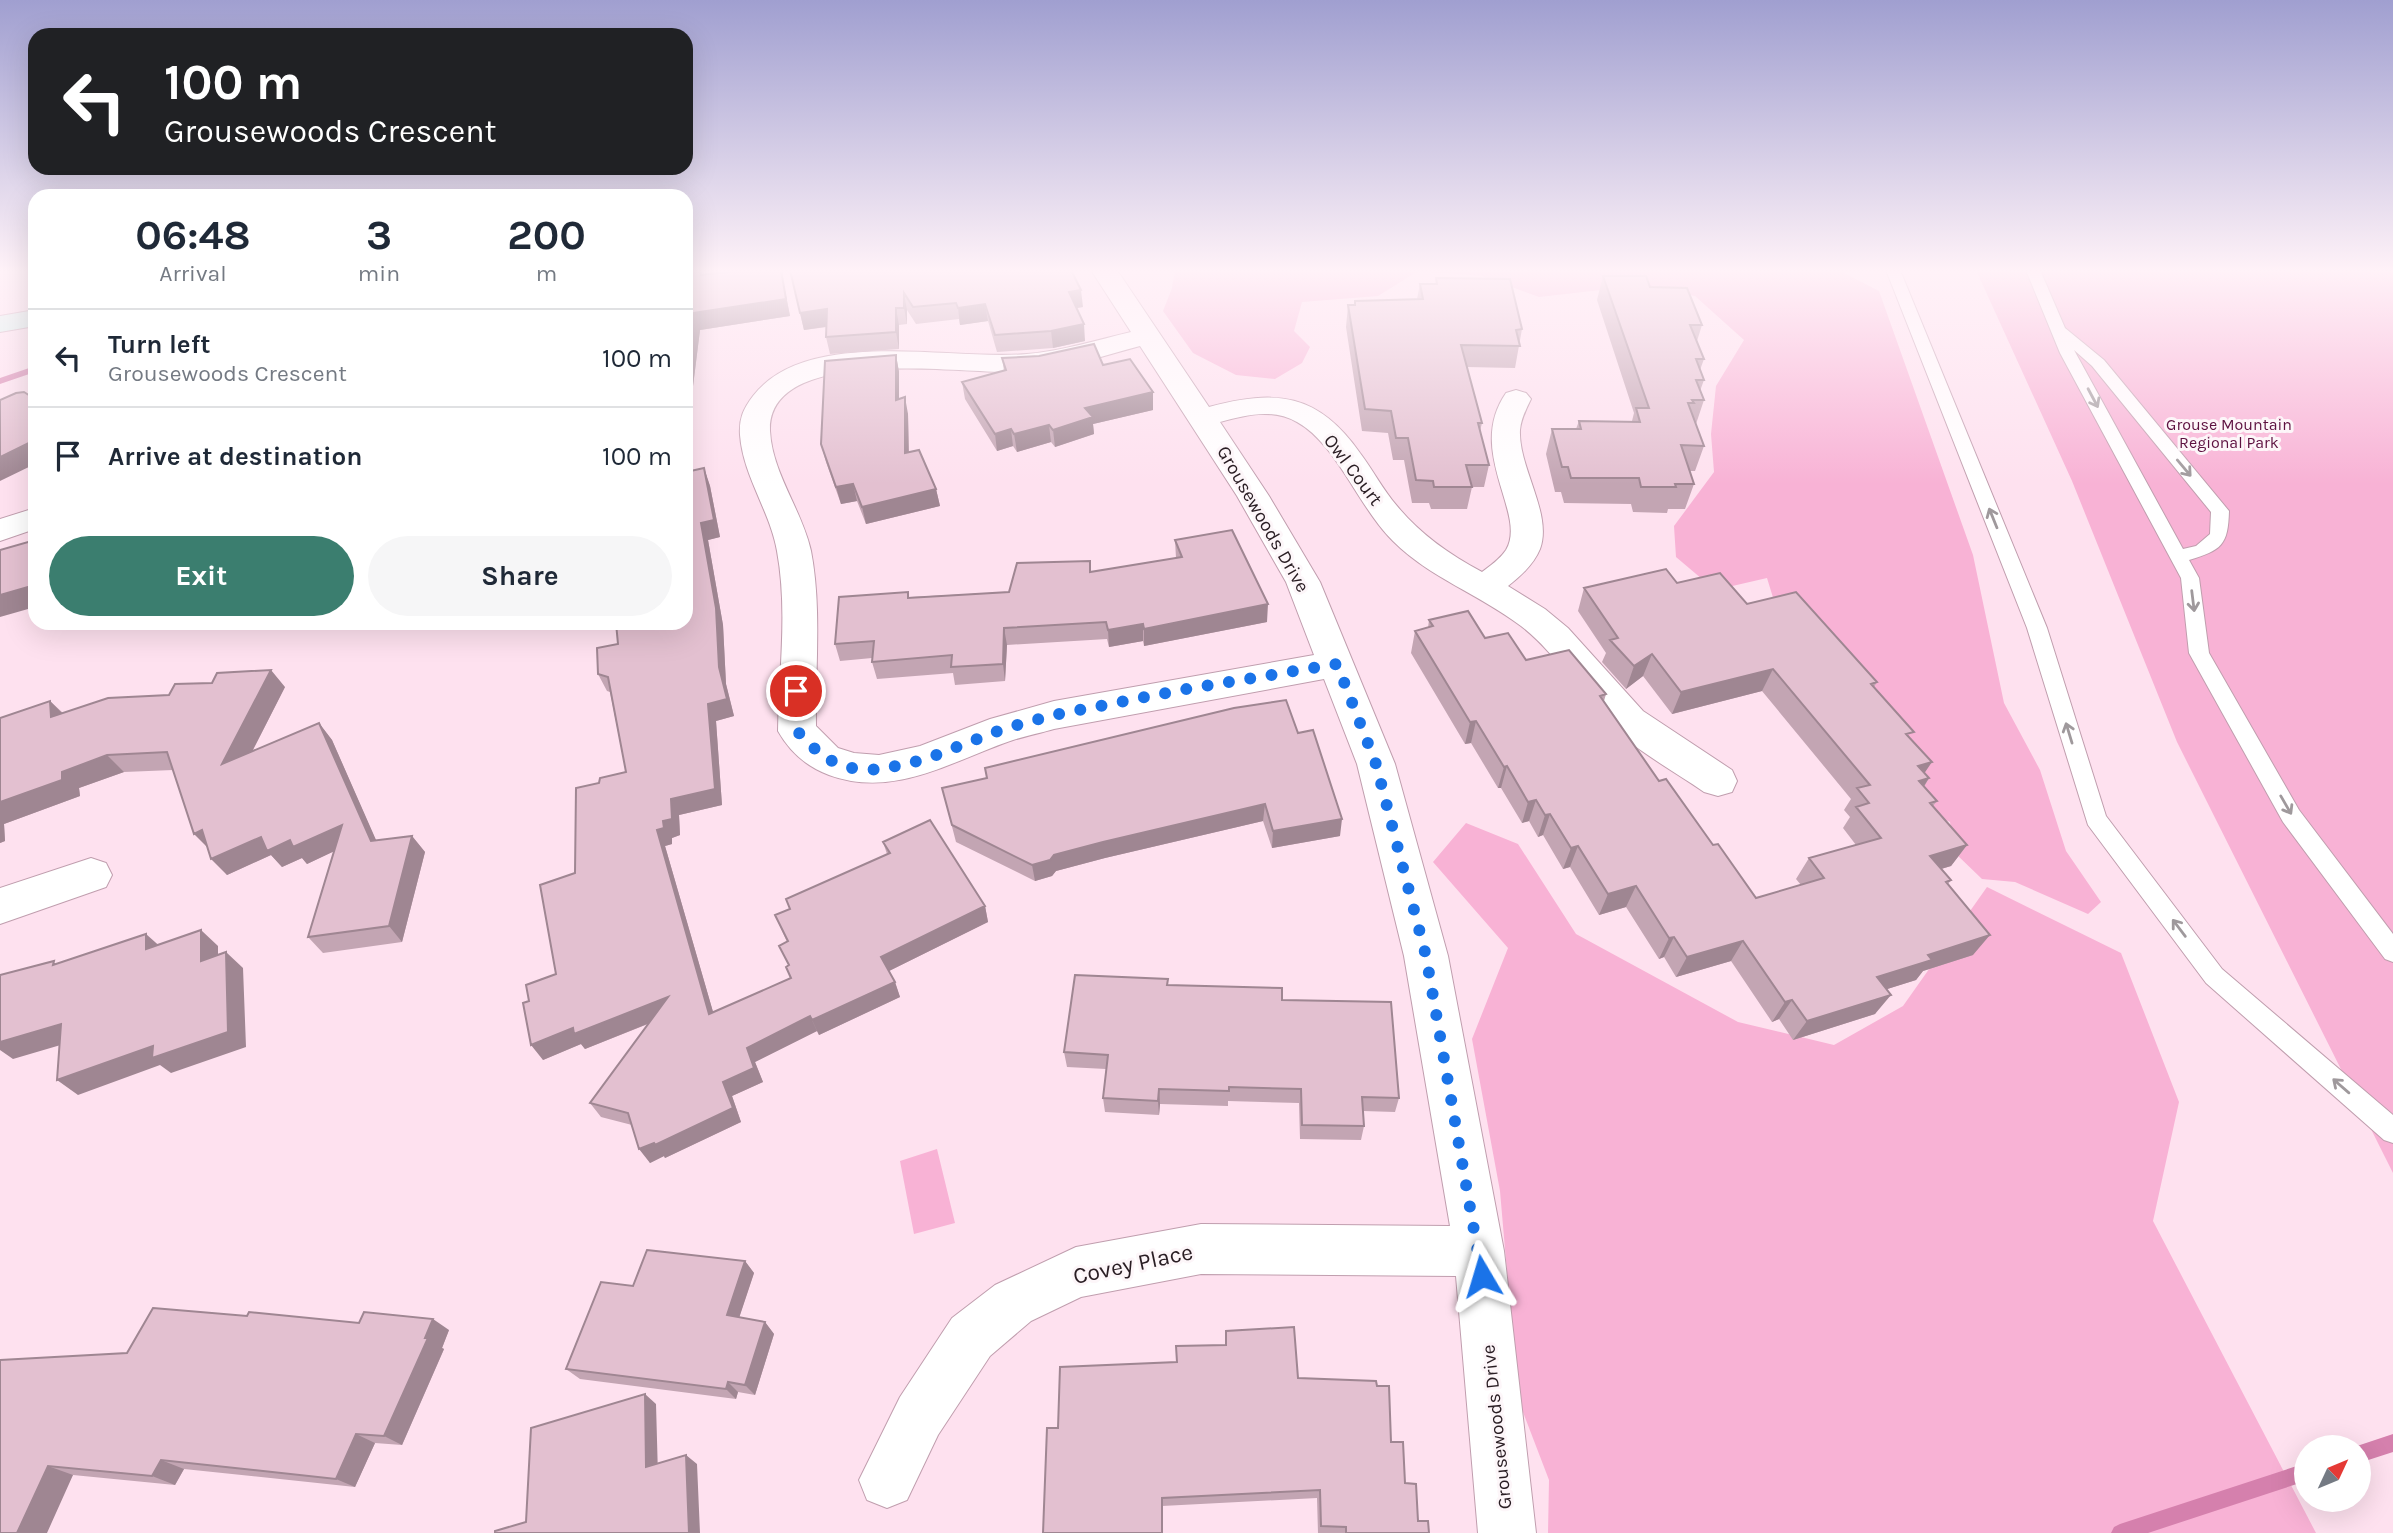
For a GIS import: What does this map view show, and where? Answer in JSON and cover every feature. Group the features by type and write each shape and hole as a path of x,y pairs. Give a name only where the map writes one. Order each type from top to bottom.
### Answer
{"street":[{"path":"1123,342 1028,363 989,365 844,361 803,372 779,385 764,400 754,417 756,441 793,548 800,604 796,671 797,731 824,758 852,768 879,770 926,759 1003,729 1054,715 1337,664"},
{"name":"Grousewoods Drive","path":"1151,342 1253,496 1303,582 1376,764 1426,956 1479,1251 1507,1533"},
{"path":"1485,588 1515,561 1525,547 1523,510 1507,457 1504,435 1506,420 1516,399"},
{"name":"Owl Court","path":"1202,418 1253,406 1274,406 1292,408 1315,422 1333,437 1365,487 1397,527 1441,563 1546,627 1619,711 1654,739 1718,781"},
{"path":"0,530 28,520"},
{"path":"0,906 91,875"},
{"name":"Covey Place","path":"887,1480 919,1416 971,1337 1013,1303 1076,1272 1201,1249 1479,1251"}],"lane":[{"path":"1922,342 2037,628 2096,818 2214,976 2393,1131"},
{"path":"2063,342 2190,578 2199,653 2291,816 2393,952"},
{"path":"2074,342 2098,363 2220,511 2219,536 2202,550 2178,557"}],"green space":[{"path":"1185,342 1305,342 1310,347 1302,363 1275,379 1236,375 1193,353"},
{"path":"1743,342 1897,342 1973,555 2004,703 2040,770 2066,851 2101,902 2088,914 2015,882 1982,879 1955,853 1950,822 1924,810 1775,604 1767,578 1715,590 1676,557 1674,526 1714,472 1711,434 1716,386"},
{"name":"Grouse Mountain Regional Park","path":"2009,342 2393,342 2393,1173 2177,742 2072,481"},
{"path":"1466,823 1518,844 1576,934 1738,1022 1834,1045 1903,1006 1987,887 2121,953 2179,1102 2153,1221 2294,1491 2294,1512 2305,1512 2316,1533 1548,1533 1549,1480 1518,1399 1500,1191 1472,1039 1508,948 1433,862"},
{"path":"937,1149 955,1223 914,1234 900,1161"}],"building":[{"path":"1354,342 1519,342 1520,346 1461,345 1482,423 1478,423 1489,465 1466,465 1472,487 1434,487 1433,481 1416,480 1408,438 1396,438 1391,411 1365,409"},
{"path":"1626,342 1697,342 1704,359 1696,359 1704,380 1696,380 1704,400 1692,400 1694,403 1688,403 1704,446 1681,445 1694,484 1641,487 1639,478 1571,478 1568,467 1562,467 1552,429 1581,429 1579,421 1640,422 1636,408 1649,408"},
{"path":"1094,344 1103,365 1130,359 1153,392 1085,408 1093,417 1053,430 1049,425 1014,434 1011,429 995,434 962,382 1006,370 1002,358 1039,356"},
{"path":"896,355 896,400 905,397 905,453 919,450 936,489 862,507 853,484 836,487 821,444 825,361"},
{"path":"16,393 28,395 28,443 0,457 0,400"},
{"path":"704,468 714,520 701,523 716,608 719,667 727,699 708,704 715,789 671,799 672,819 663,821 664,828 657,830 709,1014 791,978 786,967 789,965 779,946 788,941 775,915 790,909 786,899 890,853 883,842 930,820 985,906 881,957 895,982 812,1020 810,1016 747,1048 754,1068 723,1082 733,1108 655,1145 654,1143 639,1149 628,1113 590,1103 668,997 574,1034 573,1028 531,1045 523,1003 529,1001 526,985 556,974 540,885 575,873 576,788 599,783 600,778 626,772 608,677 598,674 597,648 618,644 617,630 693,630 693,470"},
{"path":"1232,530 1268,604 1144,629 1143,624 1108,630 1106,622 1004,628 1003,664 951,667 952,655 872,662 874,641 835,644 839,597 908,592 908,598 1009,592 1017,563 1090,561 1090,572 1182,557 1175,540"},
{"path":"28,542 28,587 0,595 0,550"},
{"path":"1666,569 1677,583 1720,573 1747,604 1796,592 1877,682 1871,684 1914,732 1906,734 1932,762 1918,766 1929,778 1919,781 1937,801 1930,803 1967,845 1930,856 1951,880 1946,882 1990,935 1928,955 1932,960 1877,977 1891,995 1807,1021 1792,1000 1785,1002 1743,941 1687,957 1674,937 1669,938 1636,886 1608,894 1578,846 1571,848 1550,814 1545,815 1536,800 1528,802 1476,721 1470,722 1415,631 1433,626 1429,620 1468,611 1485,638 1508,633 1526,660 1569,650 1606,694 1600,696 1659,781 1666,779 1713,845 1718,844 1756,898 1824,878 1809,858 1881,838 1856,807 1869,803 1857,788 1870,785 1773,669 1681,692 1652,654 1634,666 1610,640 1618,638 1584,588"},
{"path":"271,670 222,764 319,723 371,841 412,836 389,926 308,937 342,825 293,847 290,840 267,851 261,837 211,859 202,830 194,834 167,752 107,755 62,772 62,780 0,802 0,718 50,701 51,717 108,698 169,695 175,684 212,683 217,673"},
{"path":"1286,700 1298,733 1313,730 1342,819 1273,831 1265,804 1103,842 1054,855 1050,860 1032,865 952,825 942,788 987,778 985,768 1234,708"},
{"path":"201,930 201,961 226,952 228,1032 152,1058 153,1046 57,1080 61,1024 0,1042 0,975 54,961 53,965 146,934 146,949"},
{"path":"1075,975 1168,979 1167,985 1282,988 1282,1000 1391,1002 1399,1098 1362,1097 1364,1126 1302,1125 1301,1089 1159,1089 1158,1101 1103,1098 1108,1055 1064,1052"},
{"path":"647,1250 745,1261 727,1315 765,1322 745,1385 728,1382 726,1389 566,1369 601,1282 633,1286"},
{"path":"153,1308 247,1316 249,1312 359,1323 364,1312 433,1319 425,1338 428,1338 384,1436 356,1434 336,1479 161,1460 152,1476 48,1466 17,1533 0,1533 0,1360 127,1353"},
{"path":"1294,1327 1298,1378 1376,1381 1377,1386 1389,1386 1391,1442 1403,1442 1405,1483 1416,1484 1418,1521 1428,1521 1429,1533 1346,1533 1346,1527 1321,1526 1320,1490 1162,1498 1162,1533 1043,1533 1047,1428 1058,1428 1060,1367 1177,1362 1176,1346 1226,1345 1226,1331"},
{"path":"645,1394 646,1467 686,1455 689,1533 495,1533 526,1522 531,1428"}],"waterway":[{"path":"0,381 28,371"},
{"path":"2371,1450 2393,1443"},
{"path":"2120,1533 2294,1476"}],"route":[{"path":"796,691 797,731 824,758 852,768 879,770 926,759 1003,729 1054,715 1337,664 1376,764 1426,956 1482,1276"}]}
